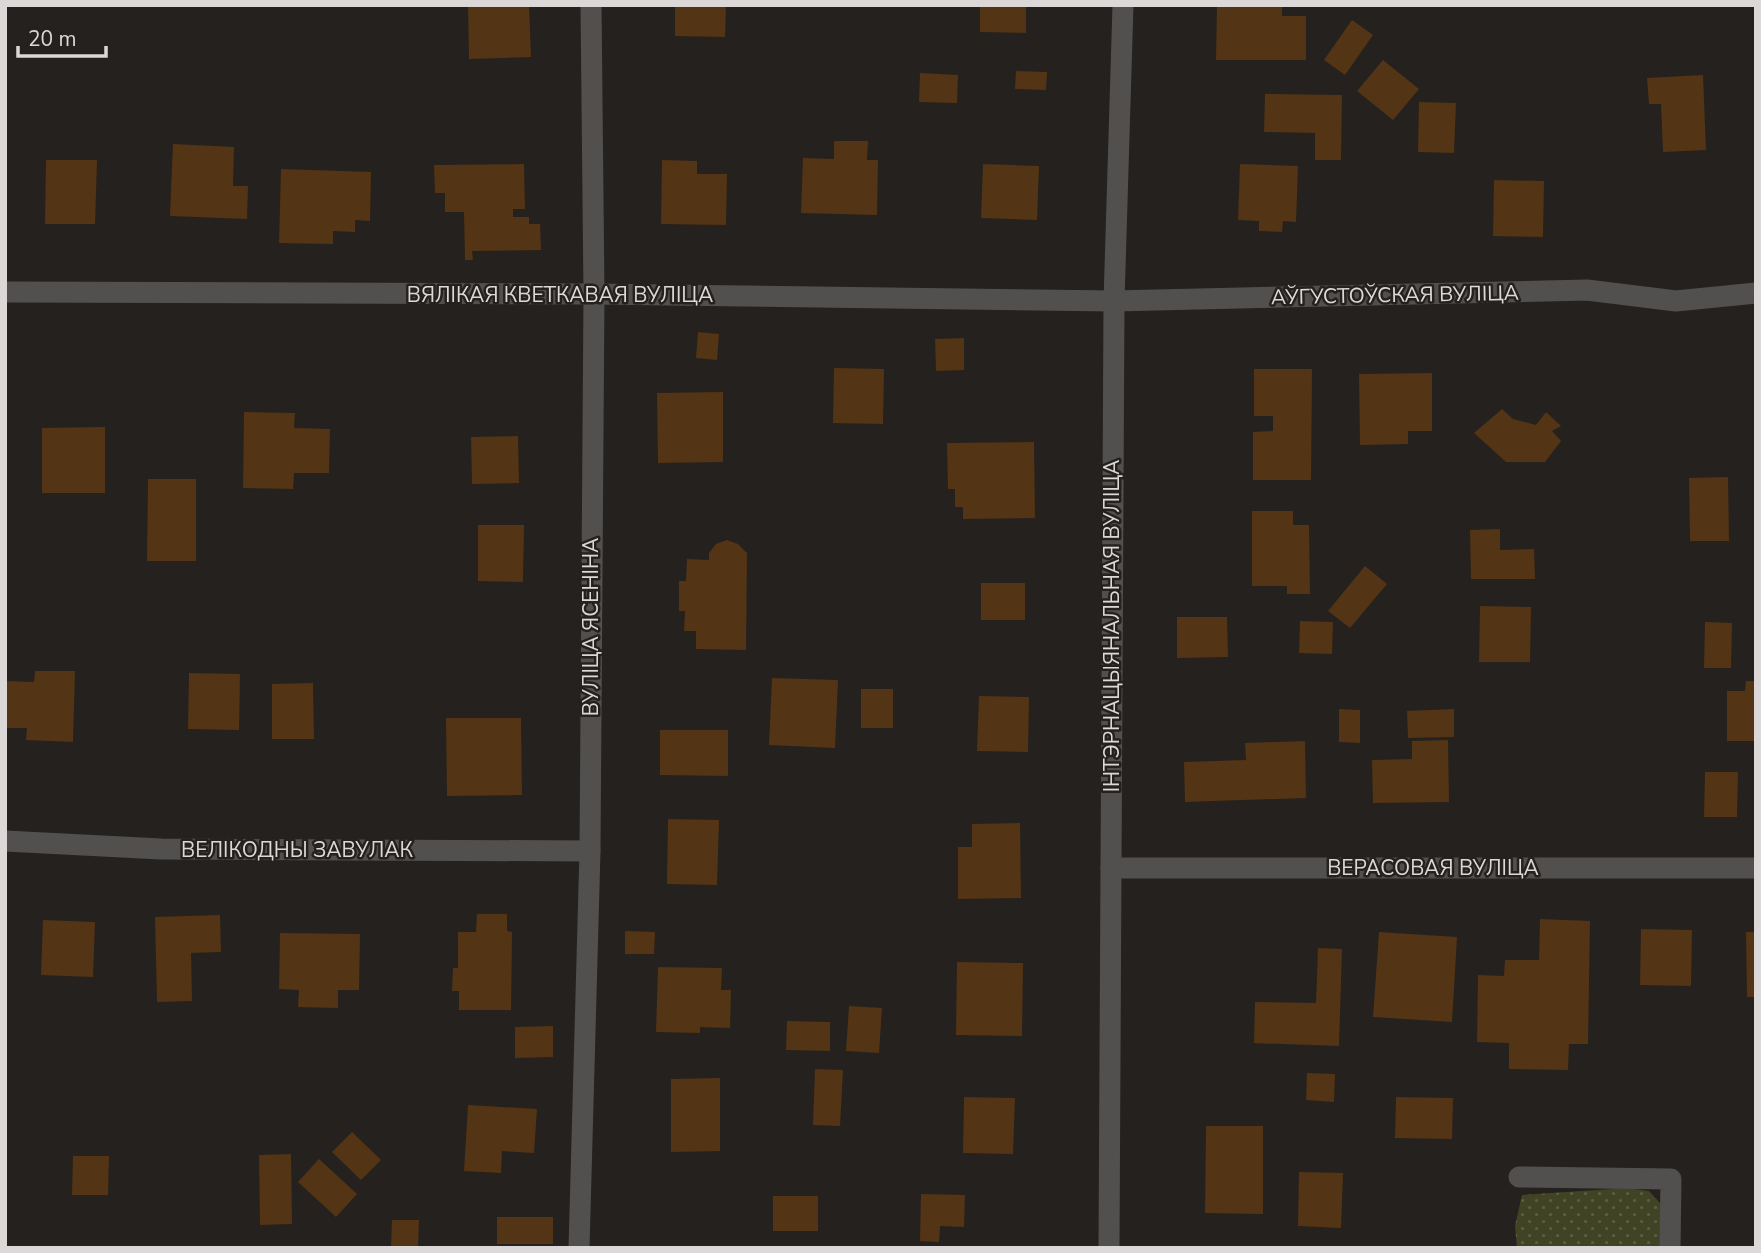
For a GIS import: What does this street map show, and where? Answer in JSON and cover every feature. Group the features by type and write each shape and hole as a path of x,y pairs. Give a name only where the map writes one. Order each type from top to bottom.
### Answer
{"street":[{"name":"ВУЛІЦА ЯСЕНІНА","path":"579,1248 590,851 594,294 591,5"},
{"name":"ІНТЭРНАЦЫЯНАЛЬНАЯ ВУЛІЦА","path":"1109,1248 1114,301 1123,5"},
{"name":"АЎГУСТОЎСКАЯ ВУЛІЦА","path":"1114,301 1587,290 1676,301 1756,293"},
{"name":"ВЯЛІКАЯ КВЕТКАВАЯ ВУЛІЦА","path":"5,292 594,294 1114,301"},
{"name":"ВЕЛІКОДНЫ ЗАВУЛАК","path":"5,841 160,849 590,851"},
{"name":"ВЕРАСОВАЯ ВУЛІЦА","path":"1111,868 1756,868"},
{"path":"1519,1177 1671,1179 1670,1248"}],"green space":[{"path":"1627,1188 1649,1191 1670,1214 1665,1248 1517,1248 1515,1226 1522,1195"}],"building":[{"path":"468,5 529,5 531,57 469,59"},
{"path":"675,5 726,5 725,37 675,36"},
{"path":"980,5 1026,5 1026,33 980,32"},
{"path":"1217,5 1282,5 1282,16 1306,16 1306,60 1216,60"},
{"path":"1352,20 1373,35 1345,75 1324,60"},
{"path":"1383,60 1419,89 1393,120 1357,91"},
{"path":"1016,71 1047,72 1046,90 1015,89"},
{"path":"920,73 958,75 957,103 919,102"},
{"path":"1703,75 1706,150 1663,152 1661,104 1649,104 1647,78"},
{"path":"1265,94 1342,95 1341,160 1315,160 1315,133 1264,132"},
{"path":"1419,102 1456,103 1454,153 1418,152"},
{"path":"834,141 868,141 867,160 878,160 877,215 801,213 803,158 834,159"},
{"path":"173,144 234,147 233,186 248,186 247,219 170,216"},
{"path":"46,160 97,160 95,224 45,224"},
{"path":"662,160 697,161 697,174 727,174 726,225 661,224"},
{"path":"524,164 525,209 513,209 513,217 529,217 529,224 540,224 541,250 472,251 473,260 465,260 464,212 445,212 445,193 435,193 434,165"},
{"path":"983,164 1039,166 1037,220 981,218"},
{"path":"1240,164 1298,166 1296,222 1283,221 1282,232 1259,231 1259,221 1238,220"},
{"path":"281,169 371,172 370,221 355,220 355,232 333,231 333,244 279,243"},
{"path":"1494,180 1544,181 1543,237 1493,236"},
{"path":"698,332 719,334 717,360 696,358"},
{"path":"964,338 964,370 936,371 935,339"},
{"path":"834,368 884,369 883,424 833,423"},
{"path":"1254,369 1312,369 1311,480 1253,480 1253,432 1273,431 1273,416 1254,416"},
{"path":"1432,373 1432,431 1408,431 1408,444 1360,445 1359,374"},
{"path":"723,392 723,462 658,463 657,393"},
{"path":"1502,409 1513,419 1536,425 1546,412 1561,426 1552,431 1561,441 1545,462 1506,462 1474,433"},
{"path":"244,412 295,413 294,428 330,429 329,473 294,473 293,489 243,488"},
{"path":"105,427 105,493 42,493 42,428"},
{"path":"518,436 519,483 472,484 471,437"},
{"path":"1034,442 1035,518 963,519 963,507 955,507 955,489 948,489 947,443"},
{"path":"1728,477 1729,541 1690,541 1689,478"},
{"path":"148,479 196,479 196,561 147,561"},
{"path":"1252,511 1293,511 1293,525 1309,525 1310,594 1287,594 1287,586 1252,586"},
{"path":"478,525 524,525 523,582 478,581"},
{"path":"1500,529 1500,550 1534,549 1535,579 1471,579 1470,530"},
{"path":"727,540 738,544 747,553 746,650 696,649 696,631 684,631 685,611 679,611 679,581 686,581 687,559 709,560 709,553 716,544"},
{"path":"1365,566 1387,584 1350,628 1328,611"},
{"path":"981,583 1025,583 1025,620 981,620"},
{"path":"1480,606 1531,607 1530,662 1479,662"},
{"path":"1177,617 1227,617 1228,657 1177,658"},
{"path":"1300,621 1333,622 1332,654 1299,653"},
{"path":"1705,622 1732,623 1731,668 1704,668"},
{"path":"35,671 75,671 73,742 26,740 27,728 5,728 5,681 34,682"},
{"path":"189,673 240,674 239,730 188,729"},
{"path":"772,678 838,680 835,748 769,745"},
{"path":"1746,681 1756,681 1756,741 1727,741 1727,691 1745,691"},
{"path":"313,683 314,739 272,739 272,684"},
{"path":"861,689 893,689 893,728 861,728"},
{"path":"979,696 1029,697 1028,752 977,751"},
{"path":"1339,709 1360,710 1360,743 1339,742"},
{"path":"1454,709 1454,737 1408,738 1407,711"},
{"path":"446,718 521,718 522,795 447,796"},
{"path":"660,730 728,730 728,776 660,775"},
{"path":"1448,740 1449,802 1373,803 1372,760 1412,759 1412,741"},
{"path":"1305,741 1306,798 1185,802 1184,762 1246,760 1245,743"},
{"path":"1705,772 1738,772 1737,817 1704,817"},
{"path":"668,819 719,820 717,885 667,884"},
{"path":"1020,823 1021,898 958,899 958,847 972,847 972,824"},
{"path":"477,914 507,914 507,931 512,932 511,1010 459,1010 459,991 452,991 453,968 458,968 458,932 476,932"},
{"path":"220,915 221,952 191,953 192,1001 157,1002 155,917"},
{"path":"1540,919 1590,921 1588,1044 1569,1044 1568,1070 1509,1069 1509,1043 1477,1042 1478,975 1504,976 1505,960 1539,960"},
{"path":"43,920 95,922 93,977 41,975"},
{"path":"1641,929 1692,930 1691,986 1640,985"},
{"path":"625,931 655,932 654,954 625,954"},
{"path":"1379,932 1457,937 1452,1022 1373,1017"},
{"path":"1746,932 1756,932 1756,997 1747,997"},
{"path":"280,933 360,934 359,990 338,990 338,1008 298,1007 299,990 279,989"},
{"path":"1318,948 1342,949 1339,1046 1254,1043 1255,1002 1316,1003"},
{"path":"957,962 1023,963 1022,1036 956,1035"},
{"path":"658,967 722,968 721,990 731,990 730,1028 700,1027 700,1033 656,1032"},
{"path":"849,1006 882,1008 879,1053 846,1051"},
{"path":"787,1021 830,1022 830,1051 786,1050"},
{"path":"553,1026 553,1057 515,1058 515,1027"},
{"path":"815,1069 843,1070 840,1126 813,1125"},
{"path":"1307,1073 1335,1074 1334,1102 1306,1100"},
{"path":"720,1078 720,1151 671,1152 671,1079"},
{"path":"964,1097 1015,1098 1013,1154 963,1153"},
{"path":"1396,1097 1453,1098 1452,1139 1395,1138"},
{"path":"468,1105 537,1109 534,1153 502,1151 501,1173 464,1171"},
{"path":"1206,1126 1263,1126 1263,1214 1205,1213"},
{"path":"352,1132 381,1160 361,1180 332,1152"},
{"path":"291,1154 292,1224 260,1225 259,1155"},
{"path":"73,1156 109,1156 108,1195 72,1195"},
{"path":"319,1159 357,1194 336,1217 298,1182"},
{"path":"1299,1172 1343,1173 1341,1228 1298,1226"},
{"path":"921,1194 965,1195 964,1227 940,1226 939,1242 920,1241"},
{"path":"773,1196 818,1196 818,1231 773,1231"},
{"path":"497,1217 553,1217 553,1244 497,1244"},
{"path":"392,1220 419,1220 418,1248 391,1248"}]}
